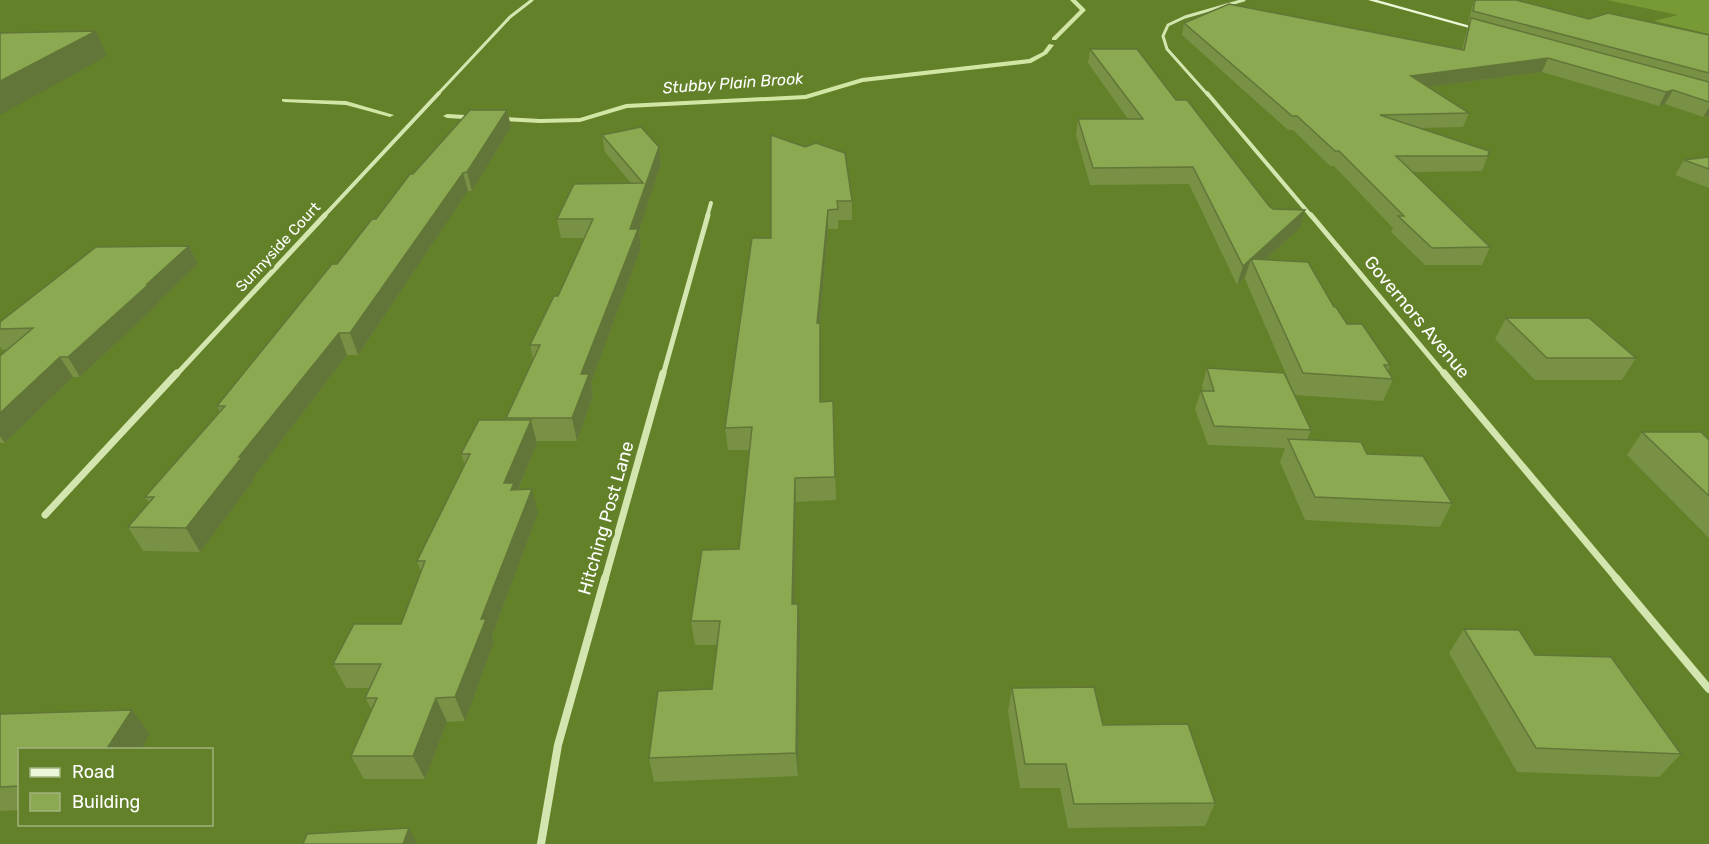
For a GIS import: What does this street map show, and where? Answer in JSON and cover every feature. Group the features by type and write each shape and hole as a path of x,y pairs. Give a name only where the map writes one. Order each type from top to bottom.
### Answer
{"main road":[{"path":"1371,0 1490,32"}],"street":[{"name":"Sunnyside Court","path":"45,515 510,16 531,0"},
{"name":"Governors Avenue","path":"1244,0 1185,17 1168,25 1163,36 1167,49 1223,111 1709,689"},
{"name":"Hitching Post Lane","path":"541,844 558,745 711,203"}],"green space":[{"path":"1607,0 1709,0 1709,34 1654,21 1678,15"}],"building":[{"path":"1475,0 1516,0 1589,19 1608,13 1709,35 1709,73 1473,11"},
{"path":"1229,4 1464,50 1471,18 1709,82 1709,102 1673,90 1666,92 1548,58 1411,76 1469,113 1380,115 1489,151 1488,156 1396,156 1490,247 1432,248 1398,216 1404,216 1339,151 1335,151 1297,116 1292,116 1184,23"},
{"path":"96,31 0,81 0,33"},
{"path":"1090,49 1137,49 1176,100 1187,100 1269,206 1273,209 1305,210 1243,266 1193,167 1093,168 1078,119 1143,119"},
{"path":"470,110 507,110 467,172 463,173 350,333 339,333 239,457 242,457 186,528 128,527 154,497 145,497 225,406 217,406 332,264 337,264 372,219 376,219 410,174 413,174"},
{"path":"641,127 659,147 630,229 638,229 581,374 589,374 572,418 506,418 540,345 530,345 554,296 558,296 593,219 557,219 574,184 643,183 602,135"},
{"path":"771,135 805,147 816,143 845,153 852,201 837,201 838,209 828,210 817,323 820,323 820,402 833,401 835,477 795,478 792,604 798,604 796,753 649,758 658,691 712,689 720,621 691,621 702,550 739,549 752,427 725,428 752,238 771,238"},
{"path":"1709,157 1709,169 1684,160"},
{"path":"189,246 68,357 60,357 0,413 0,356 33,328 0,329 0,322 96,247"},
{"path":"1251,259 1308,262 1334,307 1347,324 1362,324 1390,365 1384,365 1393,379 1303,373"},
{"path":"1506,318 1589,318 1636,358 1547,358"},
{"path":"1207,368 1284,373 1311,430 1214,426 1201,391 1214,391"},
{"path":"479,420 531,420 504,483 514,483 511,490 532,489 481,619 486,619 455,697 436,698 413,756 351,756 377,698 365,698 381,664 333,664 354,624 401,624 425,561 417,561 470,454 461,454"},
{"path":"1642,432 1701,432 1709,440 1709,496"},
{"path":"1288,439 1361,442 1367,454 1423,456 1452,503 1315,497"},
{"path":"1464,629 1519,630 1535,655 1611,657 1681,754 1536,748"},
{"path":"1094,687 1103,725 1188,724 1215,803 1074,804 1066,764 1025,764 1012,688"},
{"path":"132,710 107,748 18,748 18,786 0,787 0,714"},
{"path":"409,828 403,844 303,844 307,834"}],"waterway":[{"name":"Stubby Plain Brook","path":"1054,39 1083,10 1073,0"},
{"name":"Stubby Plain Brook","path":"447,116 540,121 580,120 626,106 806,97 862,80 1031,61 1045,53 1051,45"},
{"name":"Stubby Plain Brook","path":"284,100 346,103 390,115"}]}
